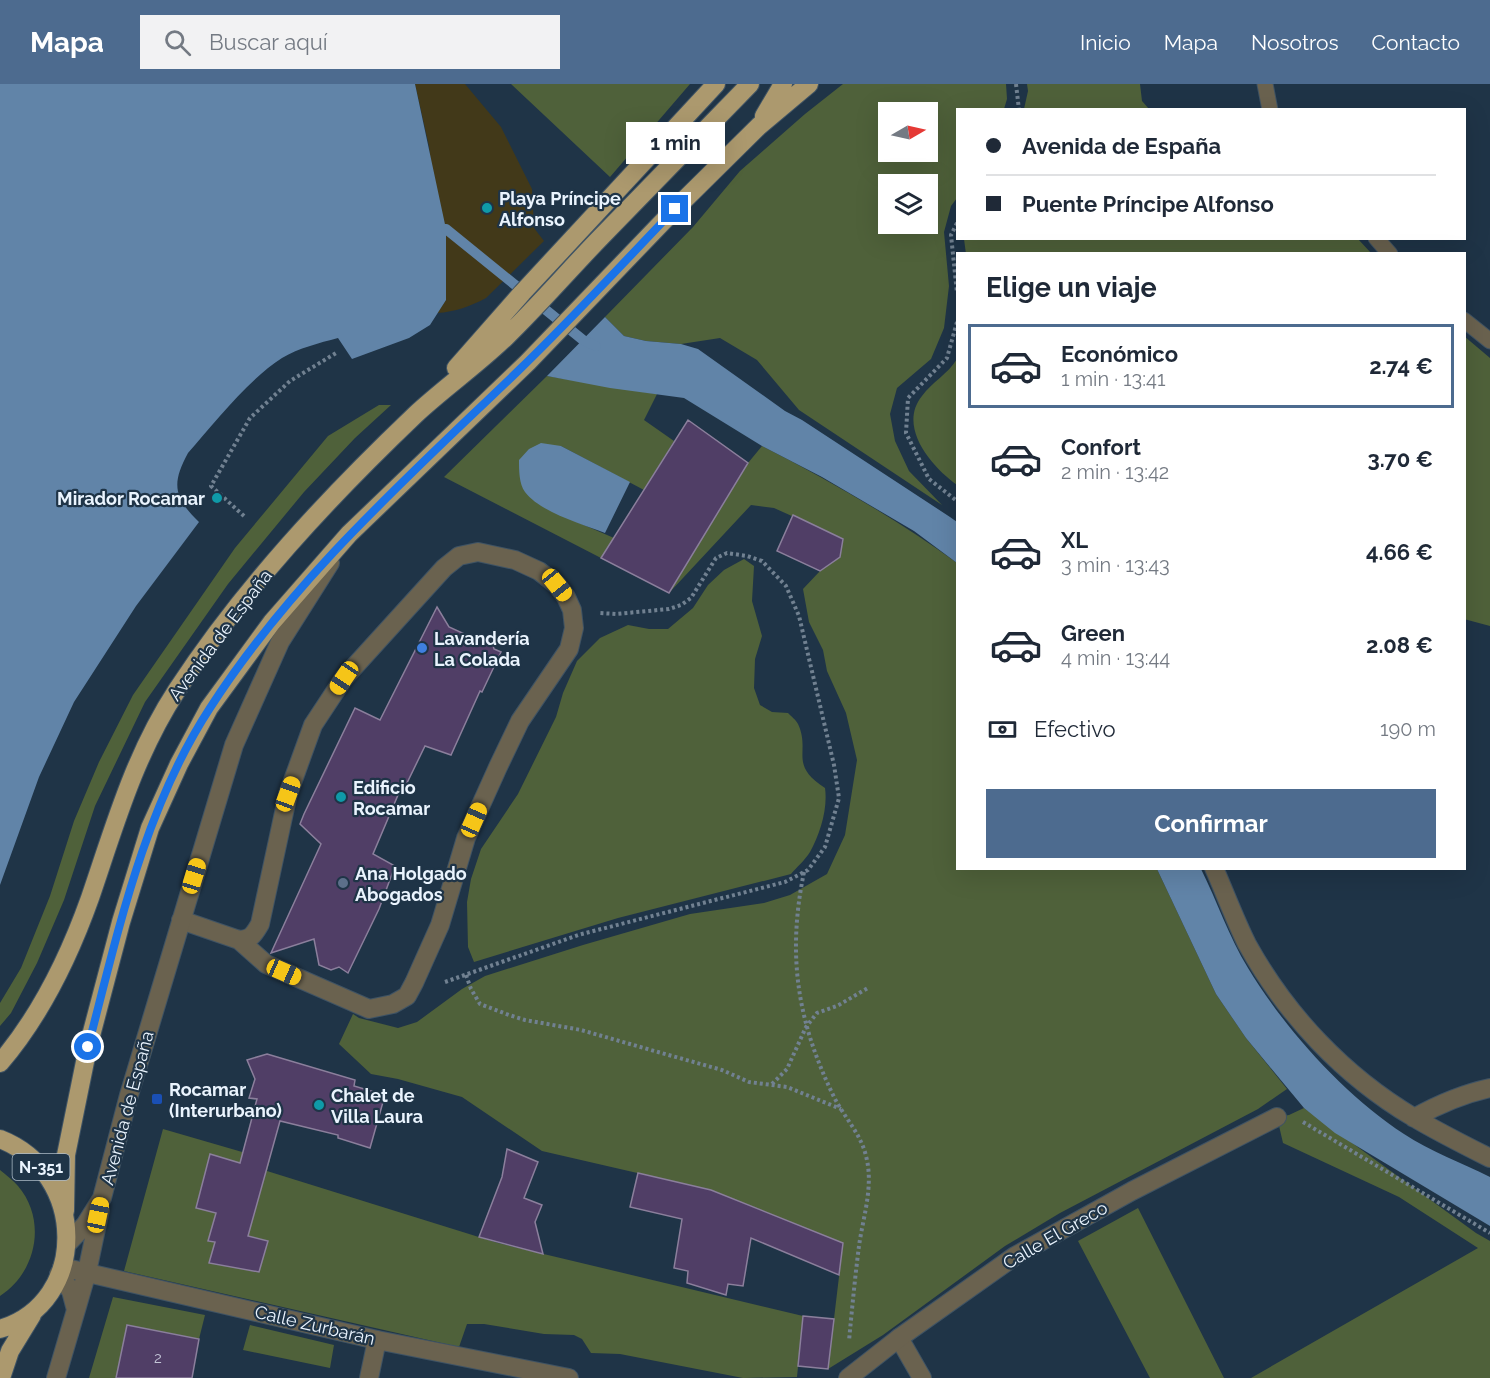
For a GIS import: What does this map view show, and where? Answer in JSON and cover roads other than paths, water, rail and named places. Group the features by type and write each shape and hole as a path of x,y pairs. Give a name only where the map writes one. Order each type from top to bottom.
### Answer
{"highway":[{"path":"498,332 636,171 716,84"},
{"path":"498,332 651,185 750,84"},
{"path":"759,126 783,84"},
{"name":"N-351","path":"759,126 809,84"},
{"name":"Avenida de España","path":"65,1211 66,1155 88,1047 121,922 150,828 179,764 209,708 272,622 349,534 528,362 675,209 759,126"},
{"name":"Avenida de España","path":"0,1062 45,1000 69,951 89,900 119,807 143,751 176,691 225,623 282,554 344,486 498,332"},
{"name":"N-351","path":"0,1139 27,1153 51,1179 65,1211 67,1244 60,1270 49,1293 36,1308 10,1351 1,1378"},
{"name":"N-351","path":"0,1329 10,1326 36,1308"}],"street":[{"name":"Avenida de España","path":"67,1244 85,1225 102,1198 129,1095 234,745 280,642 349,534"},
{"path":"181,920 239,940 248,940 254,935 260,924 288,794 313,725 344,678 444,568 459,556 478,552 514,560 539,571 557,585 572,610 574,628 569,649 519,721 466,838 440,926 407,996 393,1004 369,1009 266,964 239,940"},
{"path":"1215,870 1248,944 1287,1006 1338,1062 1376,1093 1414,1118 1490,1158"},
{"path":"1414,1118 1435,1106 1490,1088"},
{"name":"Calle El Greco","path":"850,1376 899,1338 1015,1256 1132,1191 1277,1117"},
{"path":"56,1378 87,1272 102,1198"},
{"path":"60,1270 71,1291 76,1310"},
{"name":"Calle Zurbarán","path":"60,1270 87,1272 377,1340 569,1378"},
{"path":"899,1338 922,1378"},
{"path":"369,1378 377,1340"}],"lane":[{"path":"1265,84 1270,108"},
{"path":"1378,240 1388,252"},
{"path":"1466,322 1490,341"}],"water":[{"path":"0,84 415,84 446,229 446,300 430,325 409,338 352,359 338,338 282,358 245,389 188,453 179,473 178,490 184,505 199,522 136,606 74,702 39,777 0,885"},
{"path":"605,317 624,336 646,341 681,344 698,349 785,411 956,521 956,562 914,531 822,477 762,446 684,398 610,388 547,376"},
{"path":"541,443 561,446 630,482 605,533 541,506 525,492 520,481 519,460 529,449"},
{"path":"1157,870 1201,870 1248,968 1298,1037 1338,1080 1404,1134 1490,1177 1490,1226 1335,1133 1304,1108 1246,1038 1216,994"}],"waterway":[{"path":"446,229 583,340 596,346"}],"place":[{"name":"Playa Príncipe Alfonso","path":"487,208"},
{"name":"Mirador Rocamar","path":"217,498"},
{"name":"Lavandería La Colada","path":"422,648"},
{"name":"Edificio Rocamar","path":"341,797"},
{"name":"Ana Holgado Abogados","path":"343,883"},
{"name":"Rocamar (Interurbano)","path":"157,1099"},
{"name":"Chalet de Villa Laura","path":"319,1105"}]}
